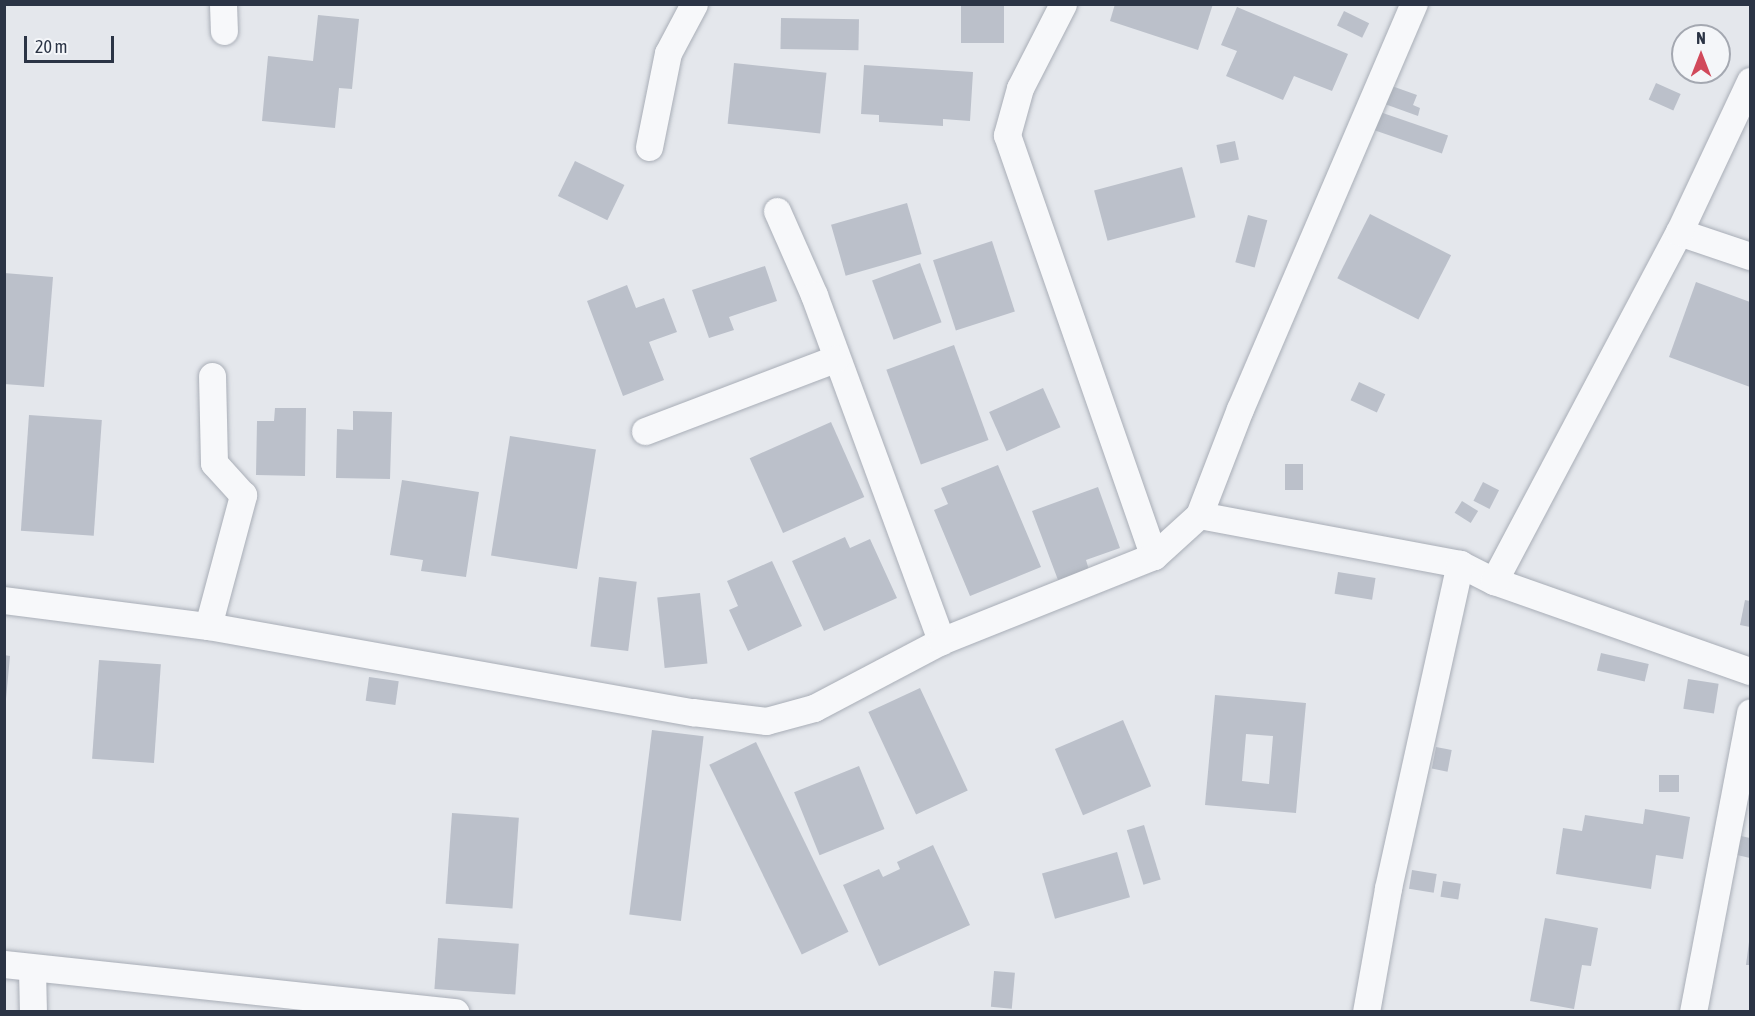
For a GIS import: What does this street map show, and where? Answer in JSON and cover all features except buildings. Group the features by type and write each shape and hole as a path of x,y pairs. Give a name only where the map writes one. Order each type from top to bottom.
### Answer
{"street":[{"path":"223,4 224,31"},
{"path":"649,147 668,53 694,4"},
{"path":"1063,4 1020,88 1007,135 1154,556"},
{"path":"4,600 208,626 766,721 814,708 941,641 1154,556 1199,515 1240,409 1414,4"},
{"path":"1494,581 1679,232 1750,81"},
{"path":"777,211 814,296 834,359 941,641"},
{"path":"1679,232 1750,256"},
{"path":"645,431 834,359"},
{"path":"208,626 243,495 214,463 212,376"},
{"path":"1199,515 1460,564 1494,581 1750,671"},
{"path":"1366,1011 1388,888 1460,564"},
{"path":"1693,1011 1750,712"},
{"path":"4,964 368,1007 455,1011"},
{"path":"32,969 33,1011"}]}
